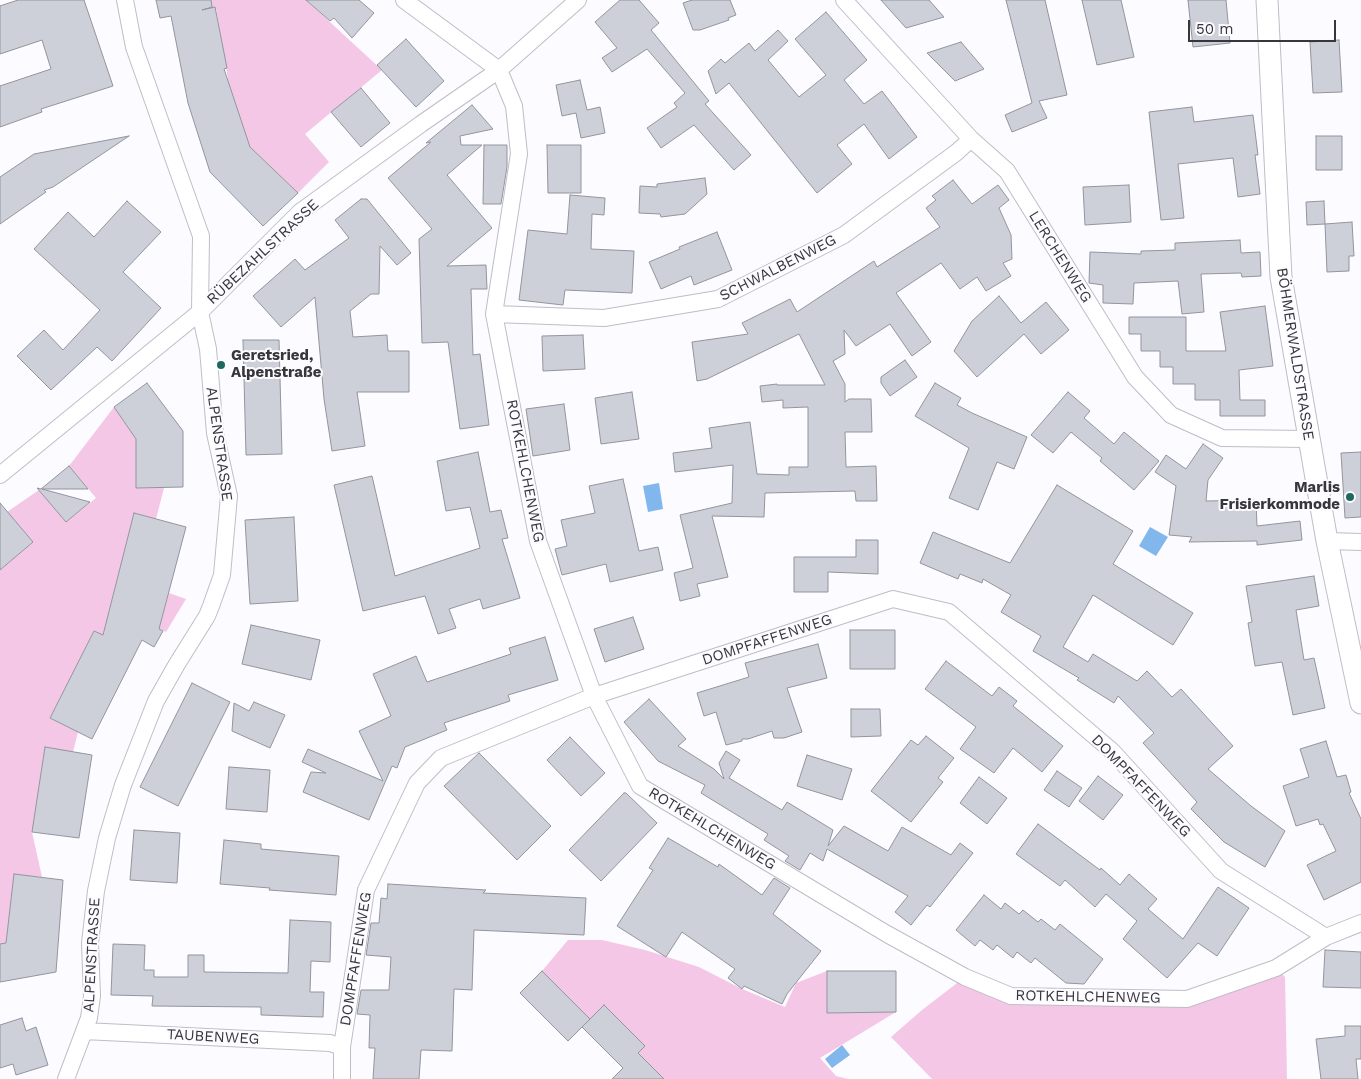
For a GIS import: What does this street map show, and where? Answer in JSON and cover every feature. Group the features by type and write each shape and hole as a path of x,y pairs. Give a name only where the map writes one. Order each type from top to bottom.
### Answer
{"street":[{"name":"ALPENSTRASSE","path":"66,1079 89,1018 92,996 90,943 96,891 107,838 123,784 156,701 176,664 207,616 222,575 229,496 215,433 208,349 200,312 201,236 134,47 125,0"},
{"path":"404,0 499,70"},
{"name":"RÜBEZAHLSTRASSE","path":"0,475 200,312 300,212 499,70 578,0"},
{"name":"LERCHENWEG","path":"844,0 972,140 1007,171 1135,377 1171,415 1222,438 1310,439"},
{"name":"BÖHMERWALDSTRASSE","path":"1267,0 1281,277 1327,541 1361,702"},
{"name":"ROTKEHLCHENWEG","path":"499,70 514,106 519,154 494,314 538,541 594,696 640,786 887,934 965,977 1011,996 1188,999 1276,968 1326,937 1361,923"},
{"name":"SCHWALBENWEG","path":"494,314 604,318 718,299 844,235 972,140"},
{"path":"1327,541 1361,542"},
{"name":"DOMPFAFFENWEG","path":"342,1079 342,1047 366,890 417,782 440,758 594,696 893,599 949,612 1112,751 1221,871 1326,937"},
{"name":"TAUBENWEG","path":"84,1031 330,1043 342,1047"}],"shaded area":[{"path":"200,0 306,0 382,70 305,134 329,162 298,193 250,147 229,85 216,8 202,10"},
{"path":"114,407 136,439 136,488 164,488 156,519 134,514 109,611 142,620 128,648 94,631 50,718 78,732 73,752 45,748 32,832 42,877 14,875 6,943 0,944 0,570 33,542 7,512 39,490 66,522 96,498 69,466"},
{"path":"169,593 186,599 166,632 142,620 160,625"},
{"path":"568,940 602,940 645,950 699,967 742,989 785,1007 796,983 827,971 827,1013 896,1012 820,1058 836,1076 848,1079 664,1079 638,1053 645,1046 604,1005 590,1019 542,971"},
{"path":"1276,968 1285,977 1287,1079 932,1079 891,1037 965,977 1011,996 1187,999"}],"water":[{"path":"659,483 663,509 648,512 643,486"},
{"path":"1150,527 1168,537 1156,556 1139,546"},
{"path":"842,1045 850,1055 832,1068 825,1059"}],"building":[{"path":"18,0 84,0 113,86 41,109 42,112 0,127 0,86 51,69 42,40 0,54 0,6"},
{"path":"156,0 211,0 212,7 202,10 215,7 227,68 224,69 250,147 298,193 263,226 210,172 188,103 171,16 160,18"},
{"path":"306,0 359,0 374,13 352,38 334,18 330,21"},
{"path":"620,0 639,0 659,23 651,30 709,101 705,104 751,155 734,170 694,125 661,148 647,128 677,107 674,103 685,93 647,49 612,72 602,58 617,48 595,22"},
{"path":"692,0 730,0 736,15 728,18 729,20 700,30 693,30 683,3"},
{"path":"881,0 929,0 944,17 906,28"},
{"path":"1006,0 1045,0 1067,95 1039,101 1047,118 1012,132 1005,115 1032,103"},
{"path":"1082,0 1121,0 1134,57 1097,65"},
{"path":"1188,0 1226,0 1230,43 1193,47"},
{"path":"826,12 867,60 844,80 864,104 882,91 917,137 889,159 864,124 837,145 852,164 817,193 729,83 716,94 708,71 721,59 725,63 749,43 755,51 778,30 788,41 768,60 799,97 826,75 795,39"},
{"path":"406,39 444,81 416,107 377,65"},
{"path":"1339,40 1342,92 1313,93 1310,42"},
{"path":"961,42 984,69 955,81 927,53"},
{"path":"580,80 587,110 600,107 605,133 581,138 576,113 562,116 556,85"},
{"path":"361,88 390,123 361,147 331,112"},
{"path":"472,105 493,129 460,136 461,145 482,145 447,175 492,228 447,266 486,265 487,289 471,289 473,355 480,354 489,425 460,429 448,342 422,343 419,239 432,229 388,178"},
{"path":"1192,107 1194,122 1253,115 1258,155 1255,155 1260,194 1238,197 1233,158 1178,164 1184,218 1161,220 1149,112"},
{"path":"129,136 53,187 44,190 46,192 0,224 0,177 34,154"},
{"path":"1316,136 1342,136 1342,170 1316,170"},
{"path":"484,145 507,145 507,167 501,204 483,204"},
{"path":"547,145 581,145 581,193 548,193"},
{"path":"705,178 707,194 685,214 661,217 660,214 639,213 640,186 657,187 657,184"},
{"path":"953,180 972,204 998,185 1009,200 999,208 1011,235 1012,259 1003,263 1011,276 986,291 977,277 960,289 941,263 896,293 931,342 912,356 890,324 856,346 844,330 845,354 833,361 845,384 845,402 849,399 871,399 872,432 845,432 846,467 876,466 877,501 856,501 855,491 765,493 764,517 712,516 728,577 697,584 700,596 680,601 674,573 693,568 680,515 732,503 733,465 675,472 673,453 712,448 709,428 750,422 757,474 789,475 789,467 808,467 808,407 783,408 783,400 762,402 760,386 777,384 825,385 799,334 707,379 697,381 692,342 748,334 742,323 790,299 797,312 874,261 877,267 940,227 926,208 936,200 932,196"},
{"path":"1129,185 1131,222 1085,225 1083,187"},
{"path":"570,195 605,198 604,215 592,214 591,249 634,251 632,293 565,290 563,305 519,300 528,230 567,234"},
{"path":"361,199 367,199 411,253 397,265 380,246 379,294 371,294 350,311 353,337 387,335 388,351 409,351 409,392 357,392 365,446 332,451 324,399 315,297 281,327 253,296 295,259 305,270 349,238 335,220"},
{"path":"127,201 161,232 123,272 161,308 112,361 97,347 51,390 17,356 44,330 63,350 100,310 34,249 68,212 94,237"},
{"path":"1324,201 1325,224 1307,225 1306,202"},
{"path":"1352,222 1354,256 1349,256 1349,271 1327,272 1325,224"},
{"path":"717,232 732,270 694,285 691,276 661,289 649,262 680,249 679,247"},
{"path":"1240,240 1241,253 1260,252 1261,276 1242,277 1241,273 1201,274 1204,312 1182,314 1178,281 1134,283 1133,304 1103,303 1103,285 1089,283 1090,252 1141,254 1141,251 1175,250 1175,243"},
{"path":"999,296 1021,323 1046,302 1069,330 1041,354 1024,334 977,377 954,351 972,321"},
{"path":"1265,306 1273,366 1239,370 1240,400 1265,400 1265,416 1220,416 1220,400 1195,400 1195,384 1173,384 1173,367 1160,367 1160,351 1141,351 1141,334 1129,334 1129,317 1186,317 1186,351 1226,351 1220,312"},
{"path":"583,335 585,369 543,371 542,336"},
{"path":"243,340 279,340 282,454 246,455"},
{"path":"905,360 917,377 890,396 881,383 881,377"},
{"path":"147,383 183,431 183,487 136,488 136,439 114,407"},
{"path":"935,383 961,398 957,405 1027,437 1014,469 997,462 978,510 949,498 969,448 915,416"},
{"path":"632,392 639,439 601,444 595,398"},
{"path":"1068,392 1090,411 1084,418 1114,444 1124,432 1159,461 1134,490 1100,461 1102,458 1071,432 1053,453 1031,435"},
{"path":"564,404 570,450 533,456 526,409"},
{"path":"1203,444 1223,458 1208,480 1206,501 1256,500 1257,526 1300,521 1302,540 1257,545 1257,541 1189,542 1192,537 1169,535 1176,486 1155,472 1166,455 1186,469"},
{"path":"478,452 490,512 501,510 508,538 502,539 520,598 483,609 480,599 449,609 456,628 438,634 425,596 363,611 334,485 372,476 395,576 480,548 470,507 446,511 437,461"},
{"path":"1361,452 1361,517 1345,518 1341,453"},
{"path":"69,466 88,489 42,489 90,502 66,522 37,488 41,489"},
{"path":"623,479 639,551 658,547 663,570 610,582 606,564 562,575 555,549 567,546 561,520 595,513 589,486"},
{"path":"1057,485 1133,531 1113,564 1193,613 1173,645 1093,595 1063,647 1088,662 1093,654 1137,681 1147,671 1172,697 1181,689 1233,746 1208,769 1251,806 1285,831 1265,867 1224,842 1191,809 1197,802 1143,743 1154,733 1118,696 1114,703 1077,680 1079,678 1033,651 1041,636 1001,612 1011,595 983,579 982,583 960,574 958,579 920,563 933,532 1010,563"},
{"path":"0,503 33,542 0,570"},
{"path":"134,513 186,527 159,629 163,631 154,647 142,640 92,739 50,718 94,631 103,635"},
{"path":"294,517 298,601 250,604 245,520"},
{"path":"856,540 878,540 878,574 828,572 828,592 794,592 794,557 856,557"},
{"path":"1314,576 1319,606 1296,610 1304,660 1314,658 1325,708 1293,715 1282,662 1255,666 1248,623 1252,622 1246,586"},
{"path":"633,617 644,649 605,662 594,629"},
{"path":"251,625 320,640 311,680 242,664"},
{"path":"850,630 895,630 895,669 850,669"},
{"path":"545,637 558,680 508,695 510,701 444,723 447,730 405,747 397,768 392,766 369,820 303,792 311,772 326,773 302,762 308,749 383,781 359,731 391,716 373,674 416,656 427,682 511,654 509,648"},
{"path":"818,644 827,678 787,688 802,732 784,738 774,738 772,731 726,745 716,712 704,716 697,693 749,677 745,663"},
{"path":"946,661 992,696 999,687 1017,701 1013,706 1063,746 1042,772 1013,748 994,773 960,749 976,727 925,689"},
{"path":"192,683 230,702 178,806 140,787"},
{"path":"649,699 686,739 678,746 714,769 724,779 719,763 726,751 740,760 729,778 782,810 787,802 833,830 828,846 844,826 888,851 902,827 951,855 960,843 973,853 930,907 927,905 911,925 895,912 908,896 827,849 823,861 810,853 800,870 785,861 789,856 764,840 768,834 701,793 705,785 658,761 624,722"},
{"path":"254,702 285,715 270,748 232,731 234,703 249,711"},
{"path":"851,709 880,709 881,736 851,737"},
{"path":"926,736 954,758 938,778 943,782 911,822 871,791 911,740 918,745"},
{"path":"570,737 605,773 581,796 547,760"},
{"path":"1326,741 1337,777 1346,775 1351,792 1349,793 1361,819 1361,882 1324,900 1307,865 1336,851 1323,824 1320,825 1318,819 1296,826 1283,786 1309,777 1300,749"},
{"path":"45,747 92,755 79,838 32,832"},
{"path":"479,753 551,826 517,860 444,786"},
{"path":"807,755 852,769 842,800 797,786"},
{"path":"229,767 270,770 267,812 226,809"},
{"path":"1057,771 1082,788 1069,807 1044,790"},
{"path":"1098,776 1123,795 1103,820 1079,801"},
{"path":"979,777 1007,798 987,824 960,803"},
{"path":"624,793 657,823 601,881 569,850"},
{"path":"1038,824 1100,870 1101,868 1120,885 1129,874 1157,899 1148,909 1183,939 1218,887 1249,908 1217,956 1198,943 1167,978 1123,939 1137,921 1106,894 1095,907 1065,880 1060,886 1016,854"},
{"path":"134,830 180,833 177,883 130,880"},
{"path":"668,838 718,867 719,864 762,895 774,878 790,888 773,914 821,951 787,994 782,1004 744,986 742,989 728,978 735,969 682,932 666,957 617,926 653,870 649,868"},
{"path":"224,840 261,844 261,849 339,856 336,895 220,884"},
{"path":"14,874 63,880 56,972 0,982 0,944 6,943"},
{"path":"388,884 486,890 483,893 586,898 584,935 474,930 472,990 454,989 452,1051 421,1050 419,1079 373,1079 375,1048 369,1048 370,1015 357,1014 361,990 389,990 391,957 366,955 371,923 379,923 381,898 387,899"},
{"path":"984,895 1001,909 1005,903 1019,914 1023,910 1038,922 1041,919 1055,930 1060,924 1103,959 1084,984 1066,983 1035,958 1031,963 1017,952 1013,958 997,945 993,950 980,940 975,946 956,930"},
{"path":"290,920 331,922 330,962 311,961 310,992 324,992 323,1017 261,1015 261,1007 152,1006 153,996 111,995 113,944 145,945 144,970 154,970 154,977 188,977 188,955 204,955 204,972 288,973"},
{"path":"1325,950 1361,952 1361,988 1323,987"},
{"path":"542,971 590,1019 568,1041 520,993"},
{"path":"827,971 896,971 896,1012 827,1013"},
{"path":"604,1005 645,1046 638,1053 664,1079 612,1079 623,1068 582,1027"},
{"path":"22,1018 26,1031 36,1027 48,1065 16,1075 13,1064 0,1068 0,1025"},
{"path":"1345,1026 1361,1026 1361,1059 1356,1059 1358,1079 1321,1079 1316,1039 1345,1036"}],"place":[{"name":"Geretsried, Alpenstraße","path":"221,365"},
{"name":"Marlis Frisierkommode","path":"1350,497"}]}
